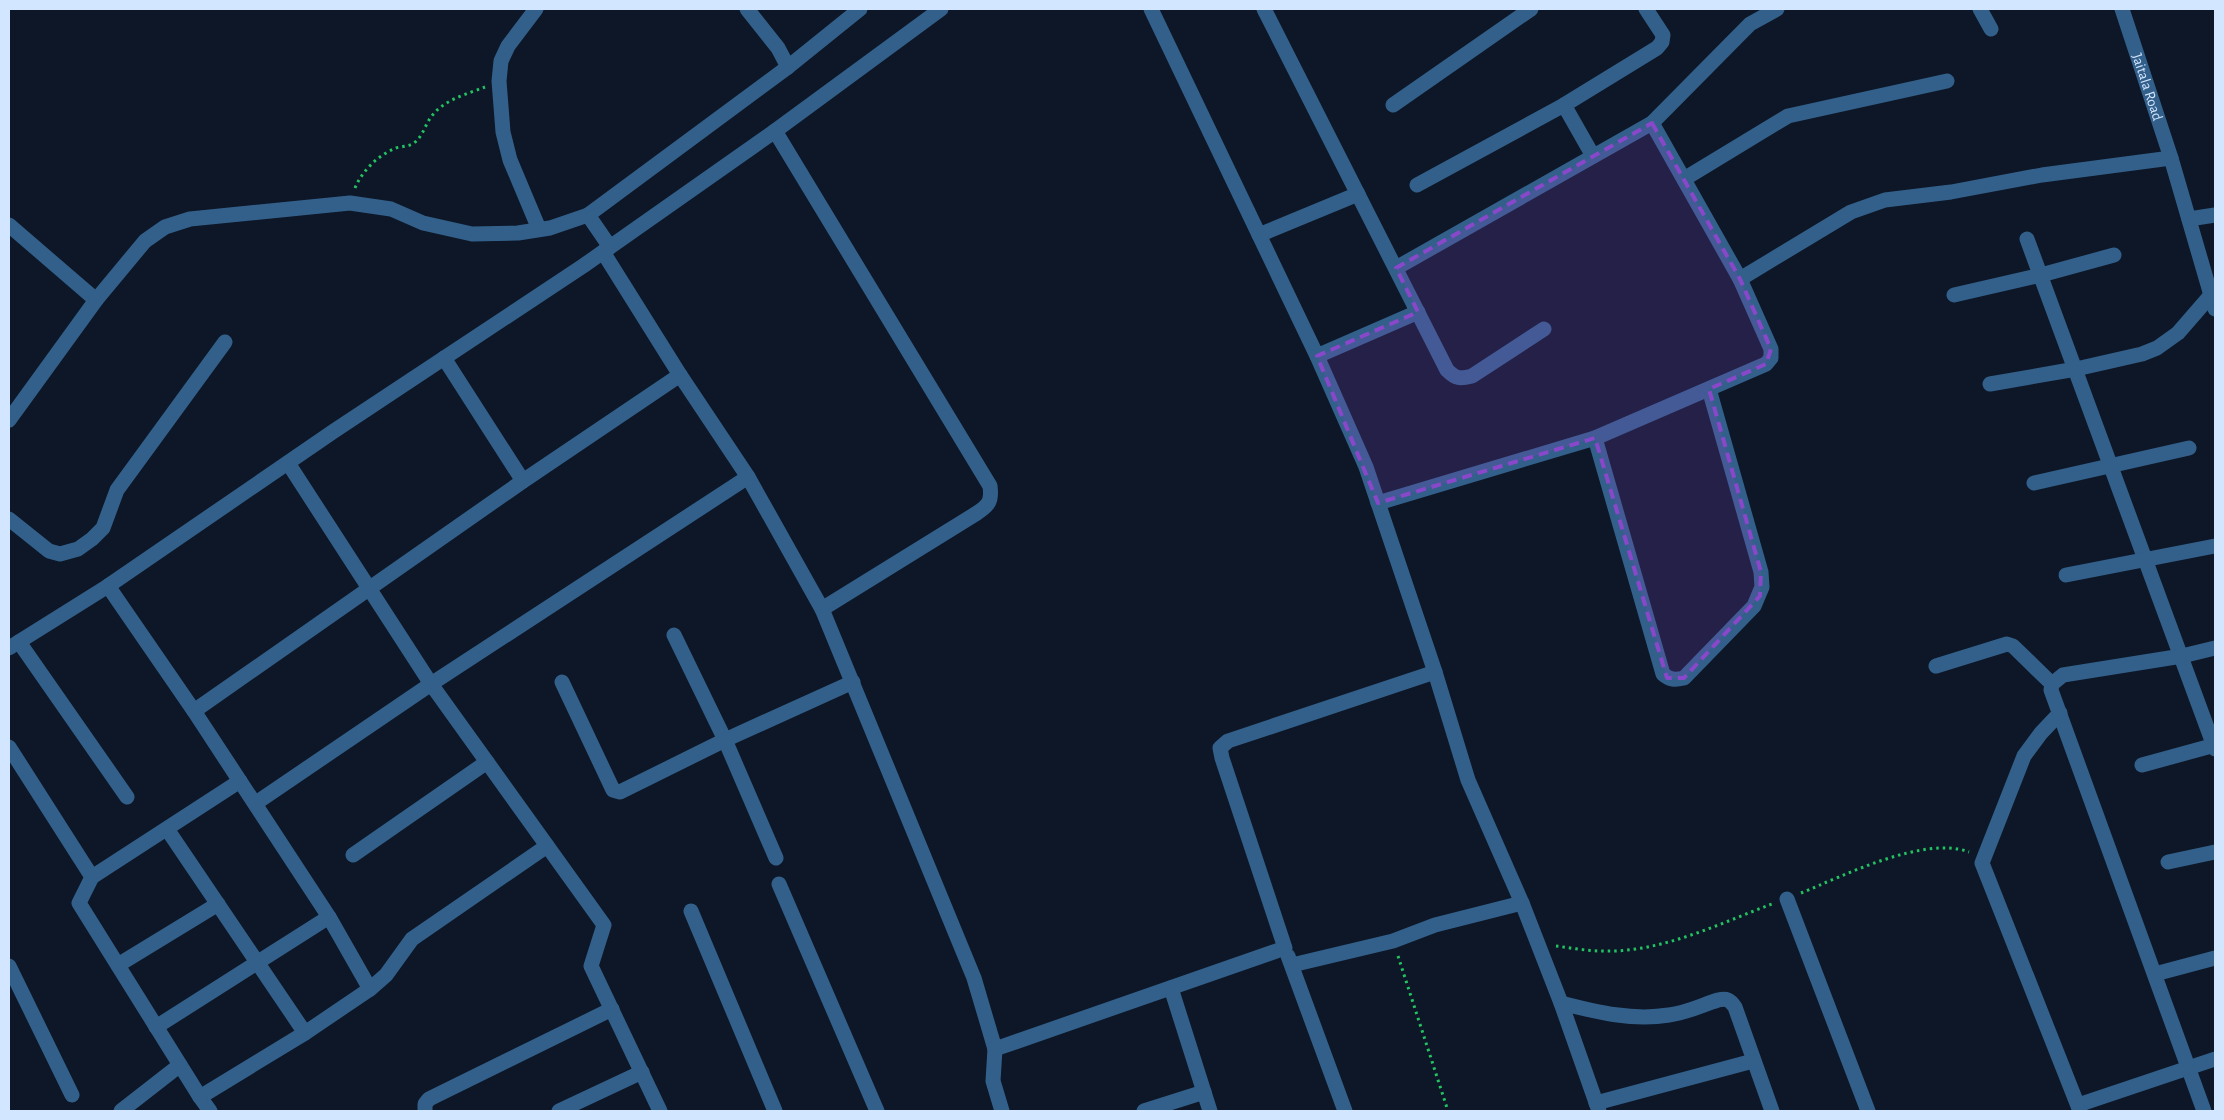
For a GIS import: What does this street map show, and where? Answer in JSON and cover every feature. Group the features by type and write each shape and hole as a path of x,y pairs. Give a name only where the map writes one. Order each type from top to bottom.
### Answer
{"street":[{"path":"536,9 508,46 501,61 499,81 503,132 510,160 539,229"},
{"path":"747,9 769,35 788,67"},
{"path":"9,420 96,300 144,241 165,226 190,219 350,203 391,209 423,223 472,234 518,233 588,215 788,67 860,9"},
{"path":"127,797 14,645 108,586 606,249 775,131 940,9"},
{"path":"1151,9 1318,356 1366,467 1435,672 1468,780 1522,903 1561,1002 1598,1107 1753,1061"},
{"path":"1264,9 1447,370 1455,378 1461,379 1472,376 1544,329"},
{"path":"1393,105 1531,9"},
{"path":"1417,185 1564,105 1657,48 1662,42 1663,35 1646,9"},
{"path":"1396,268 1652,123 1750,24 1777,9"},
{"path":"1980,9 1991,29"},
{"name":"Jaitala Road","path":"2122,9 2172,162 2213,302"},
{"path":"1684,179 1788,116 1947,81"},
{"path":"1564,105 1593,156"},
{"path":"1378,503 1595,438 1766,364 1771,358 1771,349 1740,279 1652,123"},
{"path":"775,131 990,486 992,499 988,506 822,609"},
{"path":"1740,279 1851,212 1884,200 1951,192 2042,175 2172,162"},
{"path":"1259,235 1358,194"},
{"path":"588,215 680,375 748,477 822,609 974,978 995,1050 993,1081 1002,1111"},
{"path":"2189,219 2215,215"},
{"path":"9,225 96,300"},
{"path":"2027,239 2215,747 2142,765"},
{"path":"1954,295 2041,275 2114,255"},
{"path":"1990,384 2076,369 2142,354 2157,348 2178,333 2213,302"},
{"path":"1318,356 1418,312"},
{"path":"9,519 49,552 60,554 78,549 92,539 103,528 117,490 226,342"},
{"path":"444,358 523,480"},
{"path":"194,711 523,480 680,375"},
{"path":"1595,438 1663,674 1668,678 1676,680 1684,678 1754,606 1762,588 1761,572 1709,389"},
{"path":"2034,483 2189,448"},
{"path":"288,463 431,684 604,926 591,966 660,1111"},
{"path":"256,803 431,684 748,477"},
{"path":"2066,575 2215,546"},
{"path":"108,586 256,803 329,917 370,989"},
{"path":"674,635 726,740 776,858"},
{"path":"1936,666 2007,644 2013,646 2052,684"},
{"path":"2204,1111 2051,690 2052,684 2063,675 2182,656 2215,648"},
{"path":"1345,1111 1284,948 1220,748 1228,741 1435,672"},
{"path":"562,682 613,790 616,792 623,791 726,740 853,682"},
{"path":"2060,713 2041,733 2024,756 1982,863 2079,1108 2215,1059"},
{"path":"9,747 92,877"},
{"path":"352,855 487,762"},
{"path":"210,1111 79,903 92,877 240,781"},
{"path":"167,829 305,1032"},
{"path":"200,1097 370,989 386,975 412,939 547,846"},
{"path":"2168,862 2215,852"},
{"path":"778,884 877,1111"},
{"path":"1787,899 1868,1111"},
{"path":"1292,966 1393,941 1435,925 1522,903"},
{"path":"118,966 218,904"},
{"path":"691,911 775,1111"},
{"path":"156,1027 329,917"},
{"path":"995,1050 1284,948"},
{"path":"2155,974 2215,958"},
{"path":"9,966 72,1095"},
{"path":"1171,988 1210,1111"},
{"path":"1561,1002 1609,1015 1644,1017 1670,1015 1724,998 1730,1000 1735,1007 1772,1111"},
{"path":"426,1111 425,1104 429,1099 612,1009"},
{"path":"120,1111 180,1065"},
{"path":"559,1111 642,1072"},
{"path":"1144,1111 1204,1092"}],"path":[{"path":"350,203 355,186 364,171 373,162 395,149 412,144 418,140 432,116 452,100 499,81"},
{"path":"1538,944 1602,952 1639,949 1669,941 1787,899 1875,862 1918,851 1942,848 1962,849 1972,853 1982,863"},
{"path":"1393,941 1448,1111"}],"highlighted area":[{"path":"1652,123 1740,279 1771,349 1766,364 1709,389 1761,572 1760,596 1684,678 1667,678 1595,438 1378,503 1317,356 1418,312 1396,268"}]}
